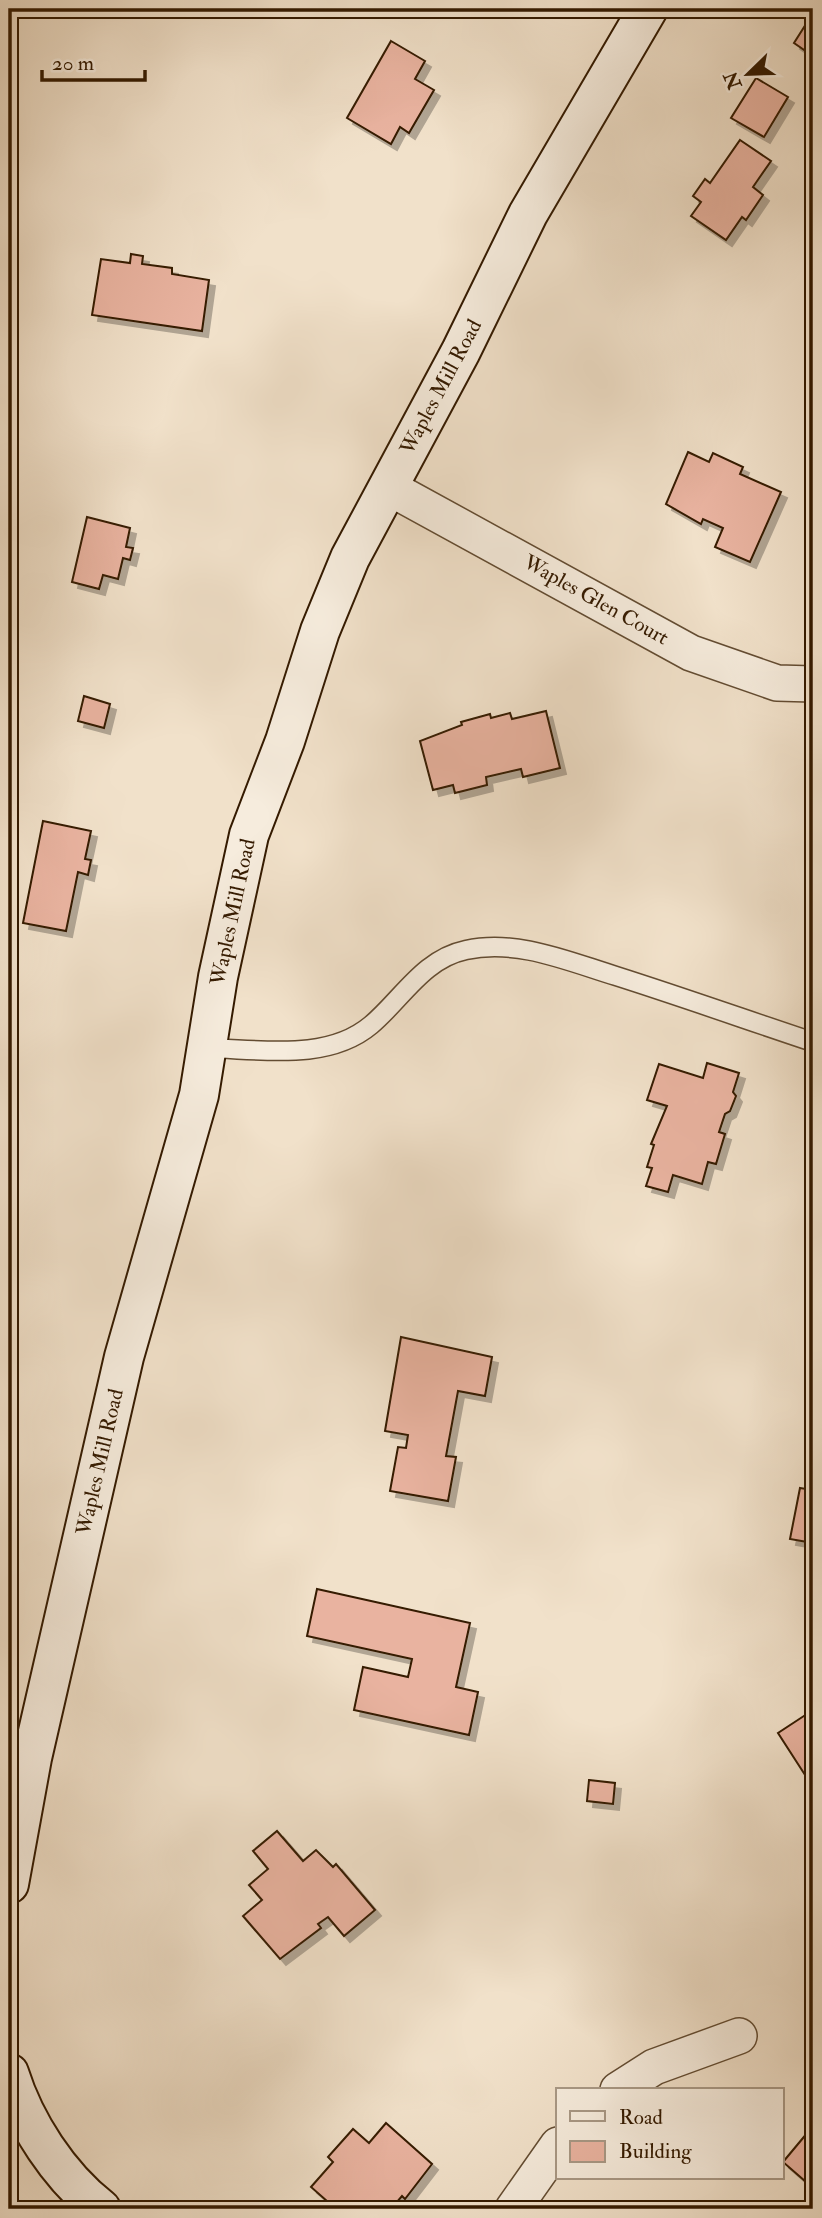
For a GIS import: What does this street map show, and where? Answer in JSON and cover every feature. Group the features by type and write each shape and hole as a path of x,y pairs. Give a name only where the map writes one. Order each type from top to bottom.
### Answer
{"main road":[{"name":"Waples Mill Road","path":"9,1884 32,1759 121,1370 145,1275 183,1157 199,1095 249,835 285,741 320,631 350,558 528,214 648,9"},
{"path":"9,2076 33,2128 58,2165 102,2209"}],"street":[{"name":"Waples Glen Court","path":"388,487 691,653 777,683 813,684"},
{"path":"621,2088 654,2067 739,2036"},
{"path":"513,2209 556,2149"}],"lane":[{"path":"206,1048 316,1051 369,1027 414,979 443,958 464,950 496,946 533,950 704,1003 813,1042"}],"building":[{"path":"813,13 813,56 794,43"},
{"path":"391,41 425,61 415,79 434,90 409,133 400,127 391,144 347,118"},
{"path":"756,78 788,97 764,137 731,118"},
{"path":"740,140 771,161 753,187 763,195 746,220 742,217 726,240 691,216 701,202 693,196 705,179 710,183"},
{"path":"131,254 143,256 142,264 172,268 172,274 209,280 202,331 92,315 101,259 130,263"},
{"path":"688,452 709,462 713,453 743,467 740,474 781,492 750,562 715,547 723,528 703,519 701,524 666,504"},
{"path":"87,517 130,528 126,547 133,548 130,560 123,558 118,579 103,575 99,589 72,582"},
{"path":"84,696 110,704 104,728 78,721"},
{"path":"546,711 560,768 523,777 521,769 486,777 487,785 455,793 453,785 433,790 420,741 462,725 461,722 490,714 491,718 510,713 512,719"},
{"path":"43,821 91,831 85,859 91,860 88,875 78,872 66,931 23,923"},
{"path":"707,1063 739,1073 733,1092 736,1096 730,1111 725,1114 719,1132 725,1134 716,1164 708,1162 702,1184 673,1175 668,1192 646,1186 652,1168 647,1167 654,1145 651,1144 667,1106 647,1100 659,1064 703,1078"},
{"path":"401,1337 492,1357 485,1396 458,1391 446,1456 456,1457 448,1501 390,1491 398,1447 406,1448 408,1435 385,1431"},
{"path":"800,1488 813,1490 813,1543 790,1539"},
{"path":"317,1589 470,1623 456,1687 478,1692 469,1735 354,1710 363,1667 408,1677 412,1659 307,1636"},
{"path":"813,1710 813,1779 811,1776 807,1778 778,1733"},
{"path":"589,1780 615,1783 613,1804 587,1801"},
{"path":"277,1831 303,1861 316,1850 333,1867 336,1864 375,1910 344,1936 328,1917 318,1924 321,1928 280,1959 243,1916 262,1900 249,1885 268,1869 253,1851"},
{"path":"386,2123 432,2164 405,2199 402,2196 391,2209 336,2209 311,2187 333,2162 328,2157 353,2129 369,2143"},
{"path":"808,2132 813,2136 813,2188 784,2163"}]}
